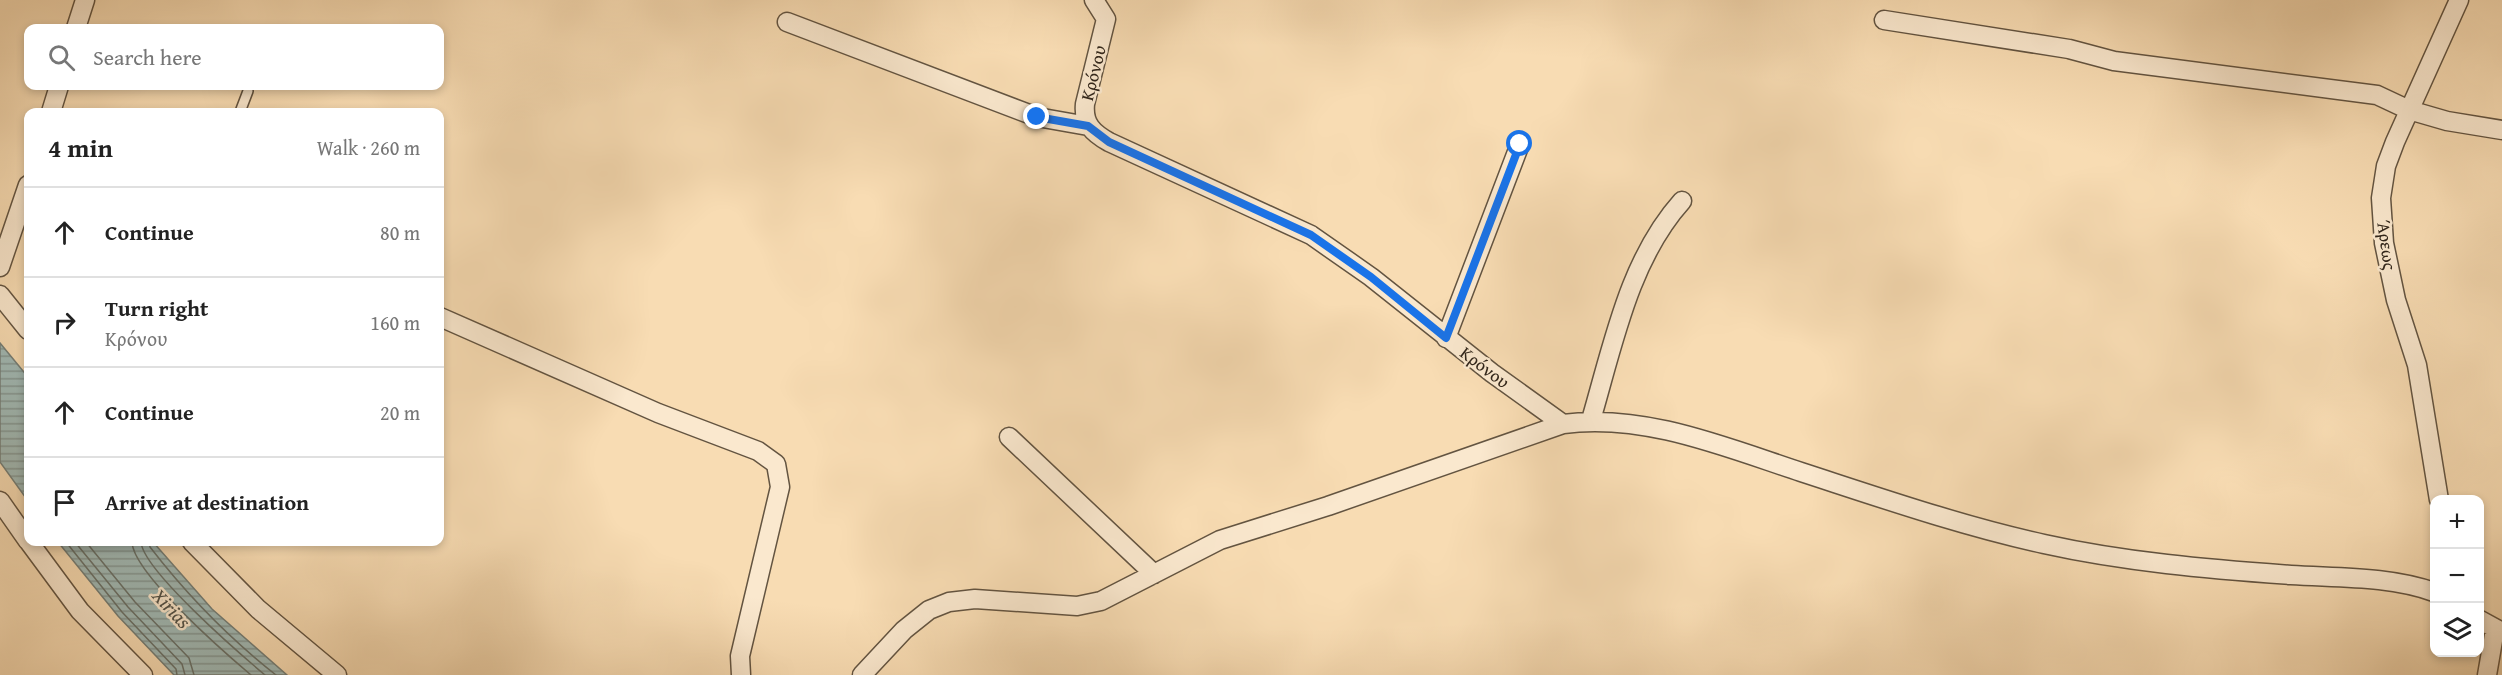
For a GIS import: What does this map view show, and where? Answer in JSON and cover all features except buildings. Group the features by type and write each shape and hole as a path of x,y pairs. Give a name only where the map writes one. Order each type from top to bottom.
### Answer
{"street":[{"path":"77,24 85,0"},
{"name":"Άρεως","path":"2438,495 2417,365 2396,300 2384,243 2381,198 2386,166 2458,0"},
{"name":"Κρόνου","path":"1105,4 1106,19 1085,104 1088,126 1109,142 1311,235 1371,277 1446,338 1563,424"},
{"path":"1884,20 2069,49 2114,61 2377,95 2409,110 2447,121 2502,130"},
{"path":"787,22 1037,117 1088,126"},
{"path":"52,108 59,90"},
{"path":"1446,338 1520,144"},
{"path":"0,267 24,197"},
{"path":"1591,420 1623,314 1644,258 1661,227 1683,201"},
{"path":"0,295 24,319"},
{"path":"444,319 658,412 758,452 776,464 780,487 740,656 741,675"},
{"path":"862,675 904,630 929,610 949,602 975,599 1086,605 1113,596 1199,549 1246,530 1328,506 1563,424 1591,420 1630,424 1691,436 1924,511 2044,544 2129,559 2217,569 2395,582 2430,591"},
{"path":"1009,437 1154,574"},
{"path":"0,501 24,534"},
{"path":"33,546 80,610 143,675"},
{"path":"196,546 258,609 337,675"},
{"path":"2487,675 2492,627"}],"lane":[{"path":"242,108 249,91"}],"water":[{"path":"0,343 24,372 24,495 0,462"},
{"name":"Xirias","path":"61,546 157,546 212,609 287,675 174,675 118,616"}],"route":[{"path":"1037,117 1053,122 1088,126 1109,142 1311,235 1371,277 1446,338 1520,144"}]}
